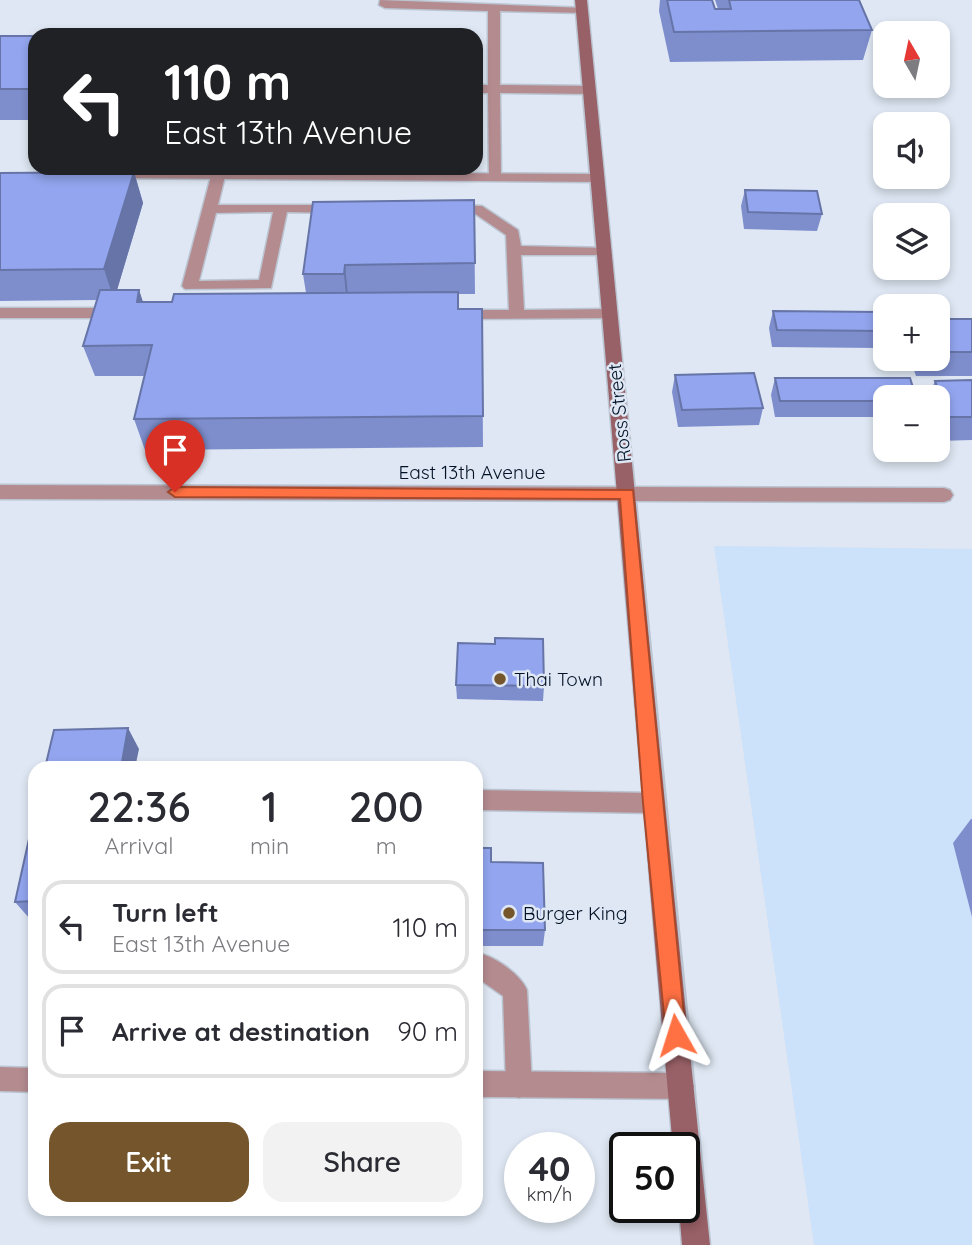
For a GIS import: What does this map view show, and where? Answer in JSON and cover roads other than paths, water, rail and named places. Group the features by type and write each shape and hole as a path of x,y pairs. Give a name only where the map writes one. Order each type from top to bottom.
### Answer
{"main road":[{"name":"Ross Street","path":"582,5 652,803 696,1245"}],"street":[{"path":"386,0 385,5 582,5"},
{"path":"494,7 494,177"},
{"path":"483,89 589,90"},
{"path":"483,128 494,128"},
{"path":"95,175 597,178"},
{"path":"218,176 190,286 266,285 281,208"},
{"path":"211,209 351,209"},
{"path":"435,209 477,209 513,233 517,315"},
{"path":"0,313 135,313"},
{"path":"435,315 609,314"},
{"name":"East 13th Avenue","path":"0,492 944,495"},
{"path":"483,800 652,803"},
{"path":"483,966 515,990 519,1085"},
{"path":"0,1079 28,1080"},
{"path":"483,1084 681,1086"}],"lane":[{"path":"513,250 604,251"}],"place":[{"name":"Thai Town","path":"500,679"},
{"name":"Burger King","path":"509,913"}]}
